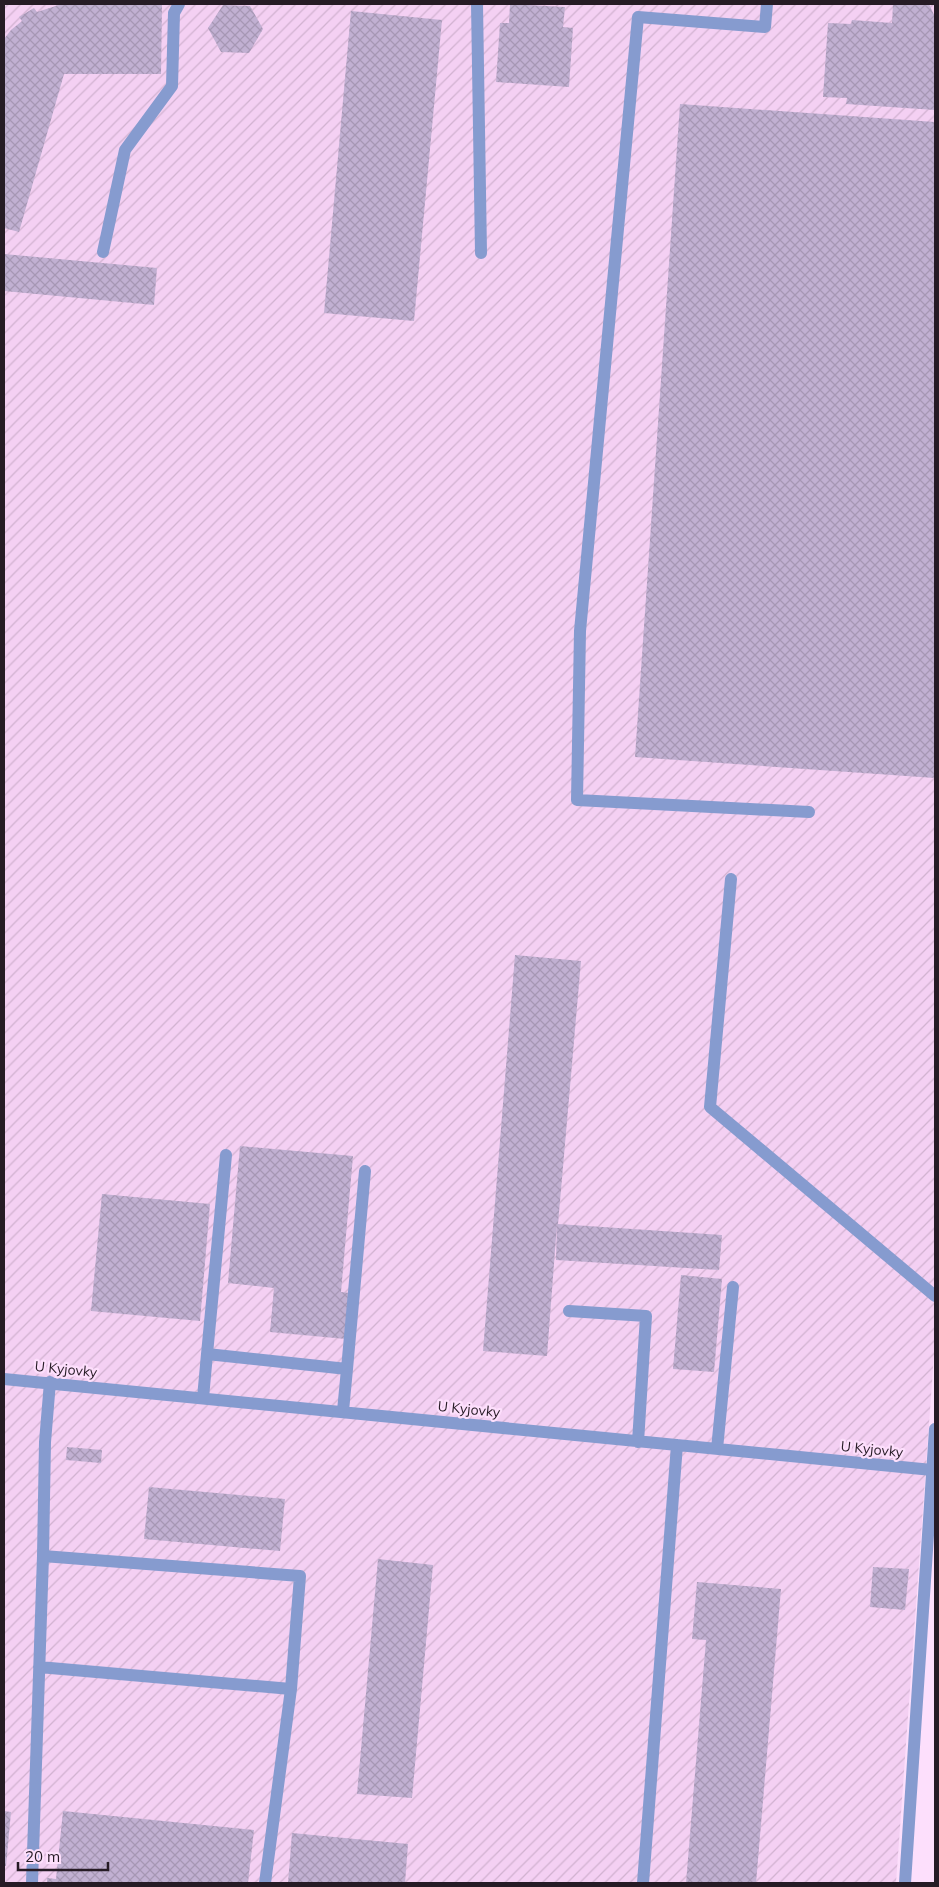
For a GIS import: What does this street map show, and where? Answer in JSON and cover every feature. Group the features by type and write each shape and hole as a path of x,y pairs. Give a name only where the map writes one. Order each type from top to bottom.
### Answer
{"lane":[{"path":"103,252 126,150 172,86 174,13 179,4"},
{"path":"477,4 481,253"},
{"path":"767,4 765,28 638,17 580,631 577,800 809,812"},
{"path":"731,879 710,1107 935,1296"},
{"path":"203,1398 226,1156"},
{"path":"343,1411 365,1172"},
{"path":"717,1449 733,1288"},
{"path":"568,1311 646,1316 638,1442"},
{"path":"207,1354 347,1369"},
{"name":"U Kyjovky","path":"4,1378 932,1470"},
{"path":"32,1883 44,1556 45,1442 50,1382"},
{"path":"905,1883 935,1429"},
{"path":"644,1883 678,1445"},
{"path":"44,1556 300,1576 291,1689 265,1883"},
{"path":"39,1667 291,1689"}],"shaded area":[{"path":"4,4 935,4 935,1341 896,1883 4,1883"}],"building":[{"path":"62,4 162,4 161,74 64,74 19,232 4,228 4,39 22,21 19,17 34,8 37,12"},
{"path":"510,4 565,7 563,27 573,28 569,87 496,82 500,23 509,23"},
{"path":"893,4 929,4 935,17 935,110 846,104 847,98 823,97 828,23 851,24 852,20 892,23"},
{"path":"223,5 250,6 263,29 249,53 221,52 208,28"},
{"path":"351,11 442,20 414,321 324,313"},
{"path":"680,104 935,122 935,778 635,757"},
{"path":"4,254 157,268 154,305 4,291"},
{"path":"515,955 581,961 558,1224 722,1235 719,1270 556,1260 557,1224 547,1356 483,1351"},
{"path":"240,1146 353,1156 341,1292 350,1293 346,1339 270,1332 274,1288 228,1283"},
{"path":"102,1194 210,1204 200,1321 91,1311"},
{"path":"681,1275 722,1279 714,1372 673,1369"},
{"path":"67,1447 102,1450 101,1463 66,1460"},
{"path":"149,1487 285,1499 280,1551 144,1539"},
{"path":"378,1559 433,1565 412,1798 357,1794"},
{"path":"873,1567 909,1569 905,1610 870,1607"},
{"path":"697,1582 781,1589 756,1883 686,1883 706,1640 692,1639"},
{"path":"4,1811 11,1812 6,1866 4,1866"},
{"path":"63,1811 254,1830 248,1883 47,1883 47,1878 56,1879"},
{"path":"292,1833 408,1844 405,1883 288,1883"}]}
